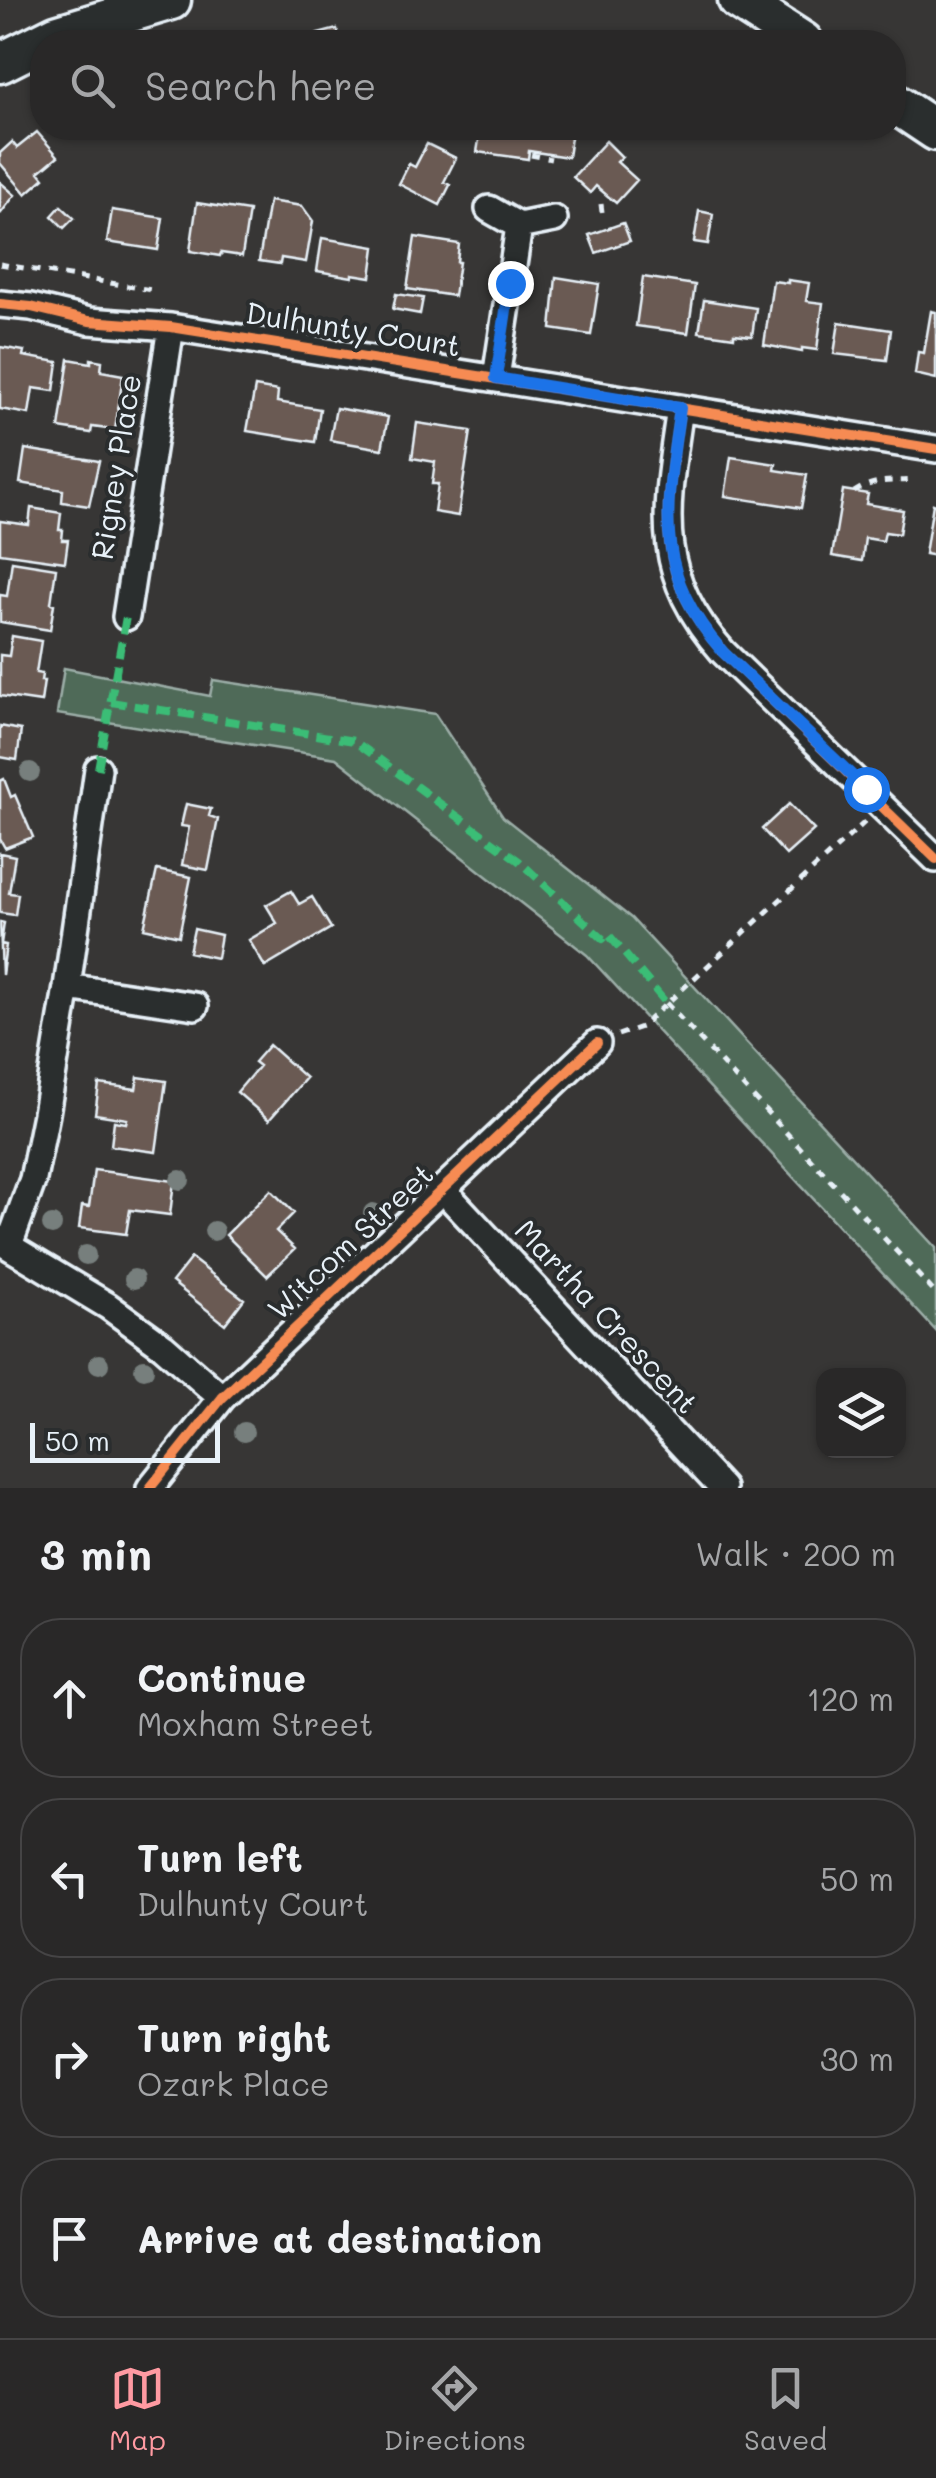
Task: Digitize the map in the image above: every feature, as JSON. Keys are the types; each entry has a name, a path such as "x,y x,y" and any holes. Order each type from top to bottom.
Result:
{"street":[{"path":"75,30 170,0"},
{"path":"738,0 784,30"},
{"path":"0,62 30,46"},
{"path":"906,111 936,132"},
{"path":"489,209 519,226 554,219"},
{"path":"496,378 519,226"},
{"name":"Dulhunty Court","path":"0,304 89,321 172,327 936,449"},
{"name":"Rigney Place","path":"126,617 172,327"},
{"path":"680,408 666,527 675,571 688,605 723,652 936,859"},
{"path":"98,769 67,987 33,1179 5,1243 108,1306 163,1346 222,1398"},
{"path":"67,987 195,1006"},
{"name":"Witcom Street","path":"150,1488 222,1398 597,1043"},
{"name":"Martha Crescent","path":"443,1190 722,1488"}],"path":[{"path":"530,155 551,159"},
{"path":"602,212 605,197"},
{"path":"0,264 158,291"},
{"path":"854,492 880,480 914,480"},
{"path":"597,1043 641,1027 882,805"},
{"path":"666,1003 936,1294"}],"green space":[{"path":"64,668 210,696 213,680 435,714 503,817 631,918 936,1248 936,1331 587,955 336,758 57,714"}],"building":[{"path":"30,138 44,140 58,156 39,172 44,178 26,194 0,163 0,153 12,142 17,148"},
{"path":"479,140 571,140 568,157 529,151 528,159 477,152"},
{"path":"606,141 622,157 617,162 637,180 616,203 596,186 590,193 573,177"},
{"path":"427,144 456,158 444,182 450,185 440,205 399,184 409,164 415,167"},
{"path":"0,182 15,195 1,213 0,212"},
{"path":"269,201 302,206 313,221 306,262 281,258 280,264 259,261"},
{"path":"197,203 249,211 242,256 190,251"},
{"path":"61,206 74,218 64,228 52,216"},
{"path":"112,210 163,218 158,250 107,242"},
{"path":"699,211 713,214 708,244 694,242"},
{"path":"623,223 630,241 596,253 589,235"},
{"path":"415,237 459,244 454,296 407,289"},
{"path":"322,238 375,247 371,277 317,271"},
{"path":"556,277 599,284 591,335 551,329"},
{"path":"643,277 695,285 688,333 636,326"},
{"path":"773,281 809,283 806,301 823,303 817,350 802,348 802,352 764,345"},
{"path":"396,294 423,298 420,314 393,309"},
{"path":"704,300 756,308 752,336 699,332"},
{"path":"931,311 936,312 936,379 915,374 918,352 924,353"},
{"path":"839,322 891,330 887,360 834,354"},
{"path":"0,347 58,362 54,391 33,388 29,414 0,409"},
{"path":"69,359 102,361 101,371 123,375 115,430 92,427 91,433 59,428"},
{"path":"255,387 278,391 277,402 320,409 315,442 247,431"},
{"path":"336,408 388,417 382,449 330,440"},
{"path":"417,423 471,431 458,516 434,512 438,484 432,484 435,462 412,458"},
{"path":"25,449 99,461 89,506 62,502 63,490 20,483"},
{"path":"731,457 776,464 775,470 807,475 801,508 725,496"},
{"path":"843,490 868,494 866,504 903,510 899,534 885,532 883,541 865,538 862,561 832,556"},
{"path":"933,504 936,505 936,556 925,554"},
{"path":"31,508 61,513 59,530 63,530 62,540 68,540 65,562 0,553 0,521 29,525"},
{"path":"12,561 56,568 50,630 0,622 0,595 7,596"},
{"path":"12,636 41,641 36,673 42,674 44,681 41,702 0,696 0,655 9,656"},
{"path":"0,726 21,730 17,760 0,757"},
{"path":"4,779 33,837 5,848 0,839 0,781"},
{"path":"186,804 211,809 209,816 218,819 208,870 182,865 189,827 181,826"},
{"path":"789,804 814,830 786,855 762,829"},
{"path":"0,853 15,856 9,893 18,894 15,915 0,913"},
{"path":"157,870 191,877 179,936 144,928"},
{"path":"291,891 299,904 312,897 331,928 265,967 249,940 277,923 266,905"},
{"path":"0,922 4,923 1,944 6,945 2,975"},
{"path":"194,929 221,935 217,958 189,952"},
{"path":"269,1045 306,1078 269,1120 237,1092 259,1066 254,1062"},
{"path":"138,1077 166,1081 156,1152 111,1146 114,1121 126,1123 127,1119 95,1114 99,1084 136,1089"},
{"path":"94,1170 174,1181 170,1215 130,1210 126,1234 79,1228 82,1206 89,1207"},
{"path":"271,1190 294,1213 276,1231 295,1249 267,1276 226,1235"},
{"path":"191,1258 244,1299 225,1324 172,1282"}],"marked path":[{"path":"98,769 126,617"},
{"path":"111,702 354,741 519,861 603,939 608,934 666,1003"}],"cycle path":[{"path":"0,304 89,321 171,327 936,449"},
{"path":"680,408 668,508 669,537 684,593 700,622 723,652 936,859"},
{"path":"150,1488 222,1398 597,1043"}],"route":[{"path":"510,283 496,378 680,408 666,527 671,557 688,605 723,652 866,789"}]}
